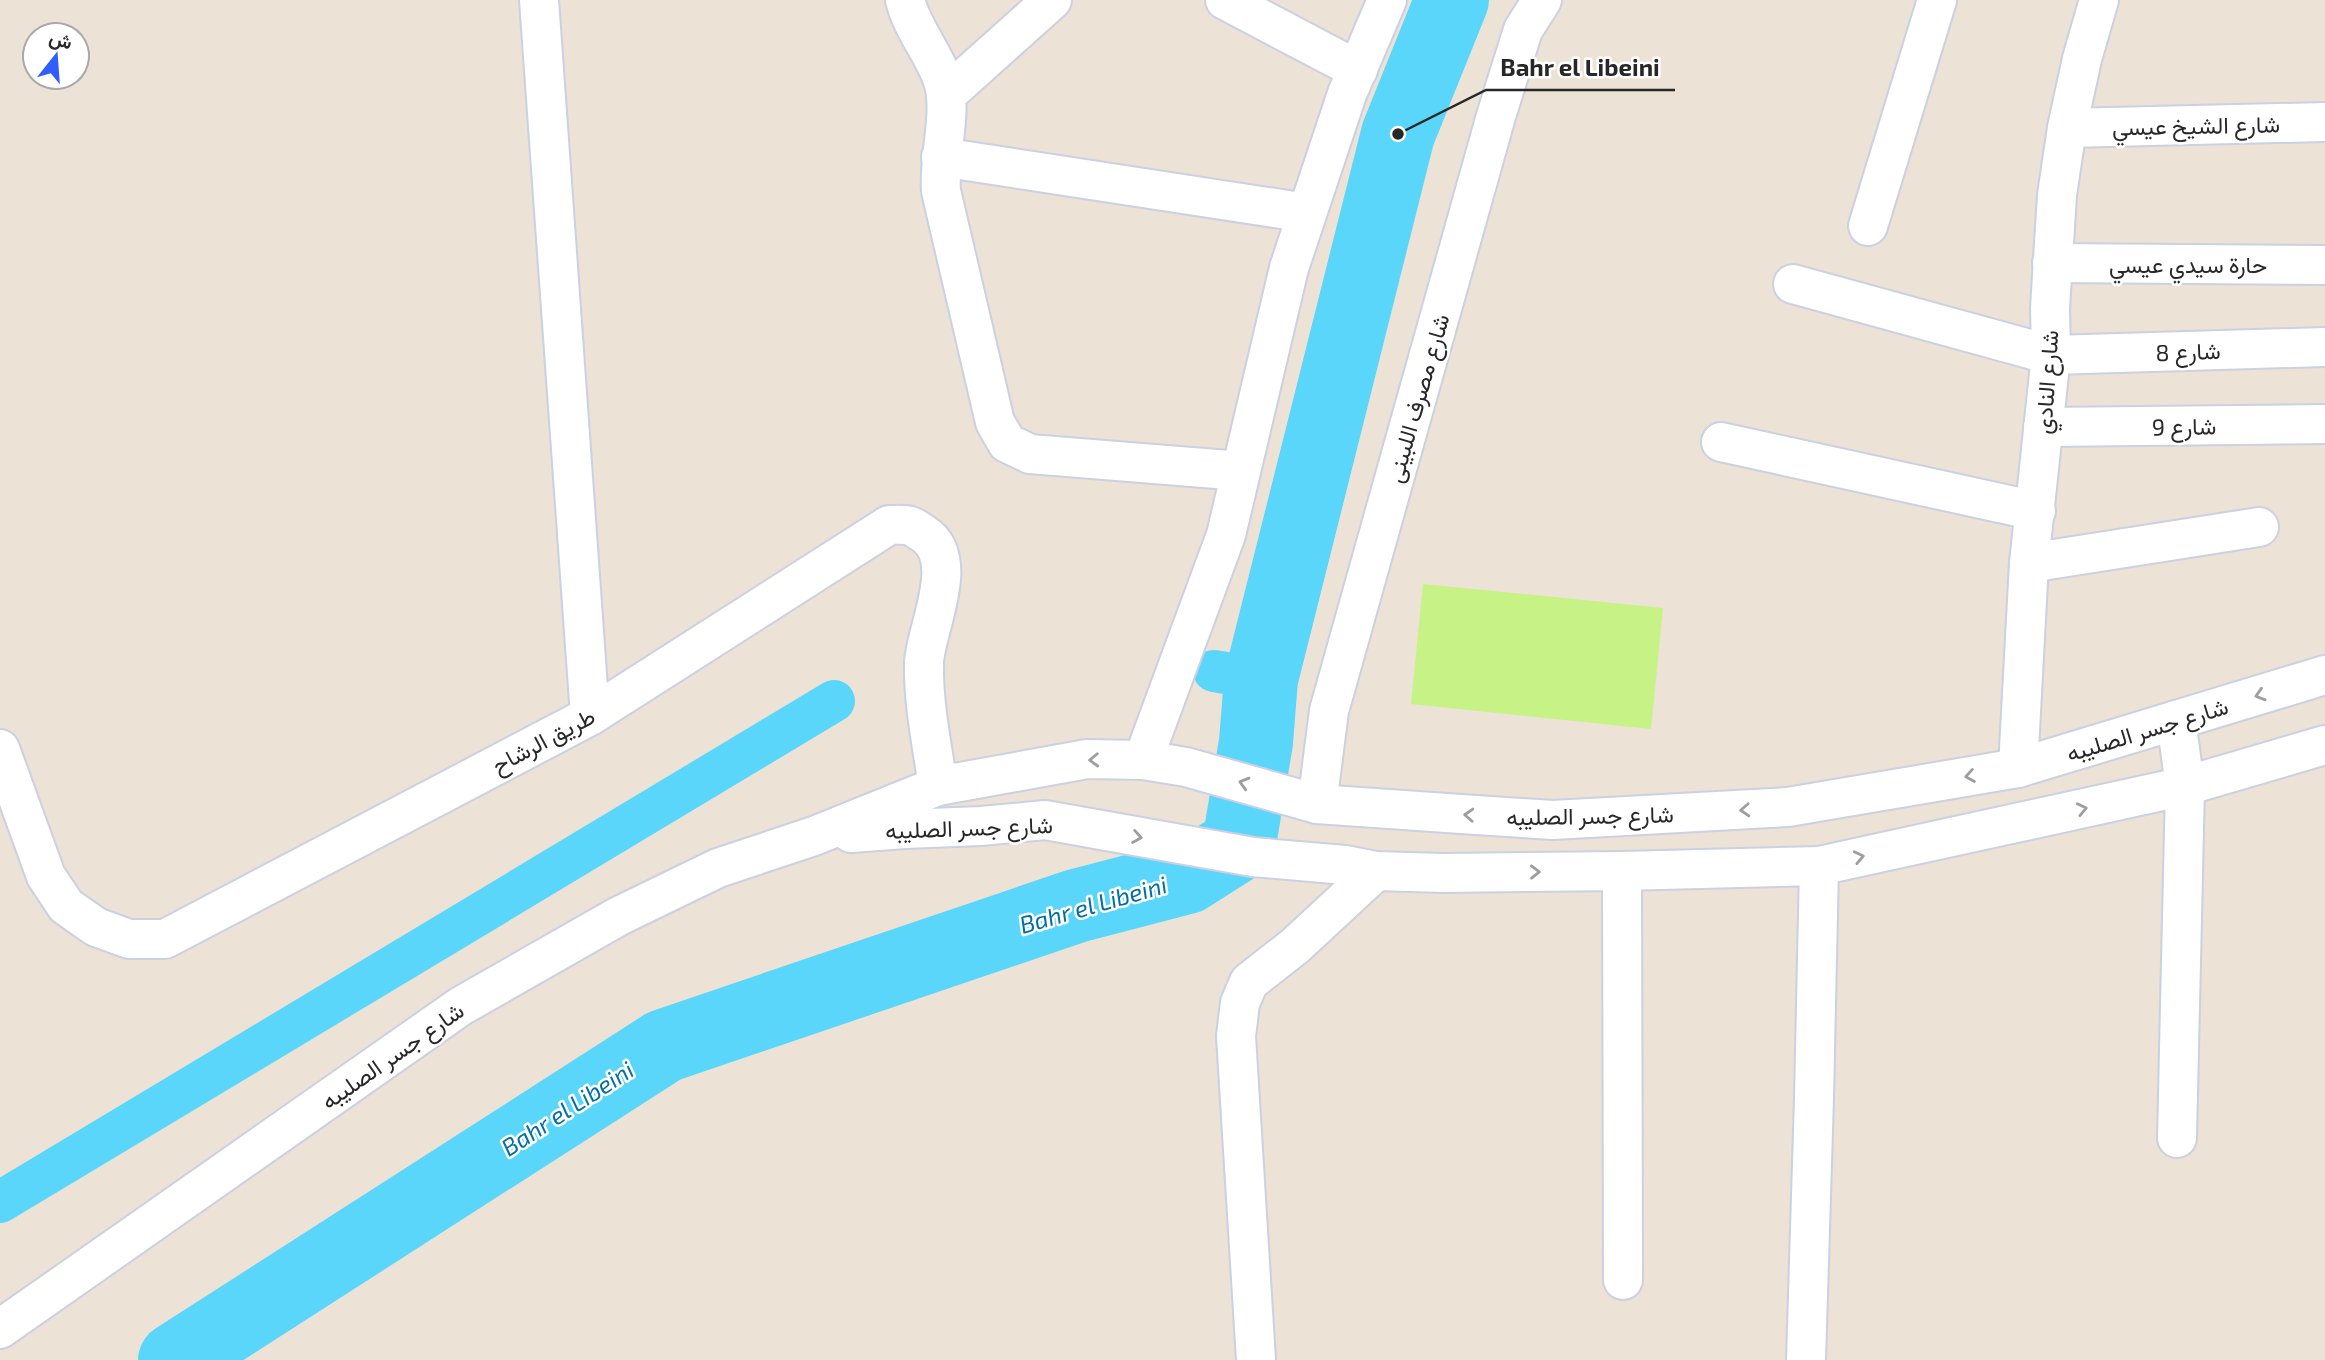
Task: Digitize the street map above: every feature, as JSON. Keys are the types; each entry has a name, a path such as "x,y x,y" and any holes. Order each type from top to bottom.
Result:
{"street":[{"path":"539,0 590,716"},
{"path":"905,0 943,79 947,113 941,157 941,191 995,422 1007,443 1031,454 1241,471"},
{"path":"946,95 1052,0"},
{"path":"1225,0 1357,69"},
{"path":"1143,760 1226,535 1289,268 1347,94 1387,0"},
{"name":"شارع مصرف اللبينى","path":"1310,802 1329,711 1496,116 1524,30 1542,0"},
{"path":"1868,226 1937,0"},
{"name":"شارع النادي","path":"2018,768 2029,563 2051,355 2052,263 2057,195 2067,128 2082,59 2099,0"},
{"name":"شارع الشيخ عيسي","path":"2067,128 2325,122"},
{"path":"941,157 1307,213"},
{"name":"حارة سيدي عيسي","path":"2052,263 2325,265"},
{"name":"شارع 8","path":"1793,284 2051,355 2325,347"},
{"name":"شارع 9","path":"2043,427 2325,424"},
{"path":"1721,442 2036,512"},
{"name":"طريق الرشاح","path":"0,749 46,876 66,905 96,927 129,939 165,939 590,716 889,524 911,526 930,538 940,554 941,582 924,660 927,713 939,786"},
{"path":"2029,563 2259,527"},
{"name":"شارع جسر الصليبه","path":"0,1329 461,1006 619,916 705,874 814,836 939,786 1087,760 1143,760 1186,767 1310,802 1553,820 1788,807 2018,768 2325,675"},
{"path":"2176,720 2185,786 2177,1138"},
{"name":"شارع جسر الصليبه","path":"814,836 1045,820 1253,857 1443,873 1622,872 1819,866 2185,786 2325,745"},
{"path":"1805,1360 1819,866"},
{"path":"1256,1360 1236,1036 1240,1003 1249,982 1295,946 1360,868"},
{"path":"1622,872 1623,1280"}],"green space":[{"path":"1423,584 1663,608 1651,729 1411,704"}],"waterway":[{"name":"Bahr el Libeini","path":"175,1360 664,1046 1076,906 1187,877 1239,844 1256,742 1261,679 1398,134 1452,0"},
{"path":"1214,671 1261,679"},
{"path":"0,1202 834,701"}],"place":[{"name":"Bahr el Libeini","path":"1398,134"}]}
